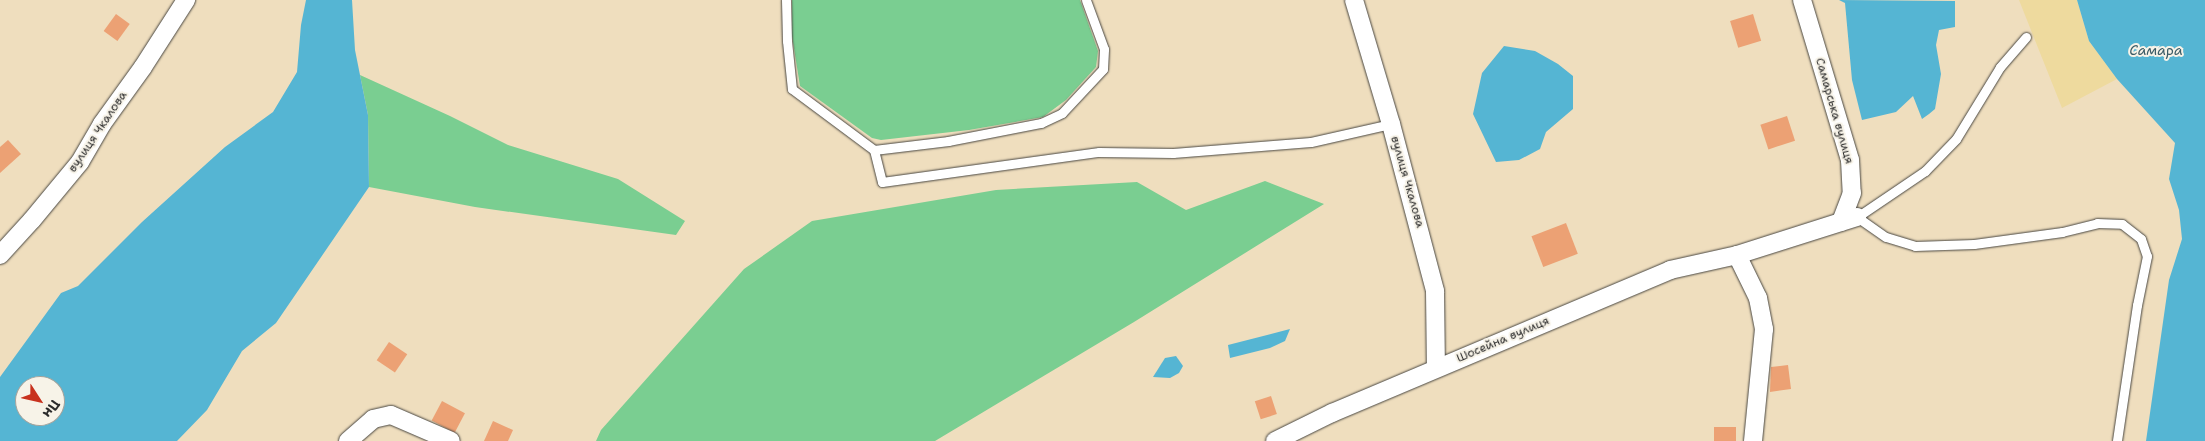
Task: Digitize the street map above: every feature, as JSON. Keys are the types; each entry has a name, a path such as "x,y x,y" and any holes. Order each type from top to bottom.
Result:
{"street":[{"name":"вулиця Чкалова","path":"0,255 80,162 102,124 143,67 186,0"},
{"name":"вулиця Чкалова","path":"1354,0 1391,124 1435,291 1436,368"},
{"name":"Самарська вулиця","path":"1802,0 1850,160 1852,193 1849,219"},
{"name":"Шосейна вулиця","path":"1275,441 1332,413 1670,270 1737,255 1849,219"},
{"path":"1737,255 1758,298 1764,329 1753,441"},
{"path":"348,441 373,419 390,415 451,441"}],"lane":[{"path":"786,0 786,41 792,89 874,150 882,182 1099,152 1173,152 1311,142 1391,124"},
{"path":"874,150 948,141 1041,123 1062,113 1103,69 1104,49 1086,0"},
{"path":"1849,219 1924,171 1956,139 2000,68 2026,37"},
{"path":"1849,219 1886,237 1915,246 1984,242 2062,232 2097,223 2122,224 2141,239 2147,256 2136,305 2117,441"}],"green space":[{"path":"792,0 1080,0 1098,51 1096,67 1066,100 1043,117 969,130 881,140 872,138 800,86 792,36"},
{"path":"360,75 508,145 618,179 685,221 676,235 475,207 369,187 368,115"},
{"path":"1265,181 1324,204 1134,322 935,441 596,441 601,430 744,269 812,221 996,190 1137,182 1186,210"}],"sand":[{"path":"2019,0 2077,0 2089,41 2117,79 2062,108"}],"water":[{"path":"306,0 352,0 355,50 368,115 369,187 276,323 242,351 207,410 177,441 0,441 0,377 61,293 78,286 142,222 225,147 273,112 297,72 301,25"},
{"path":"1839,0 1955,1 1955,27 1939,30 1936,45 1941,74 1935,109 1922,119 1913,96 1896,112 1862,120 1852,80 1845,3"},
{"name":"Самара","path":"2077,0 2205,0 2205,441 2146,441 2169,280 2182,239 2179,210 2169,179 2175,143 2117,79 2089,41"},
{"path":"1504,46 1535,51 1558,64 1573,76 1573,109 1546,132 1540,149 1519,160 1496,162 1473,114 1482,73"},
{"path":"1290,329 1285,341 1270,348 1230,358 1228,345"},
{"path":"1176,356 1183,366 1179,373 1170,378 1153,377 1165,358"}],"building":[{"path":"116,14 130,24 117,41 104,31"},
{"path":"1753,14 1761,41 1738,48 1730,21"},
{"path":"1787,116 1795,141 1768,149 1760,125"},
{"path":"8,140 21,154 0,173 0,147"},
{"path":"1566,223 1578,254 1543,267 1531,236"},
{"path":"389,342 407,354 395,373 377,360"},
{"path":"1788,365 1791,389 1770,392 1771,367"},
{"path":"1271,396 1277,414 1261,419 1255,401"},
{"path":"442,401 465,413 455,433 432,420"},
{"path":"493,421 513,430 508,441 484,441"},
{"path":"1714,427 1736,427 1736,441 1714,441"}]}
